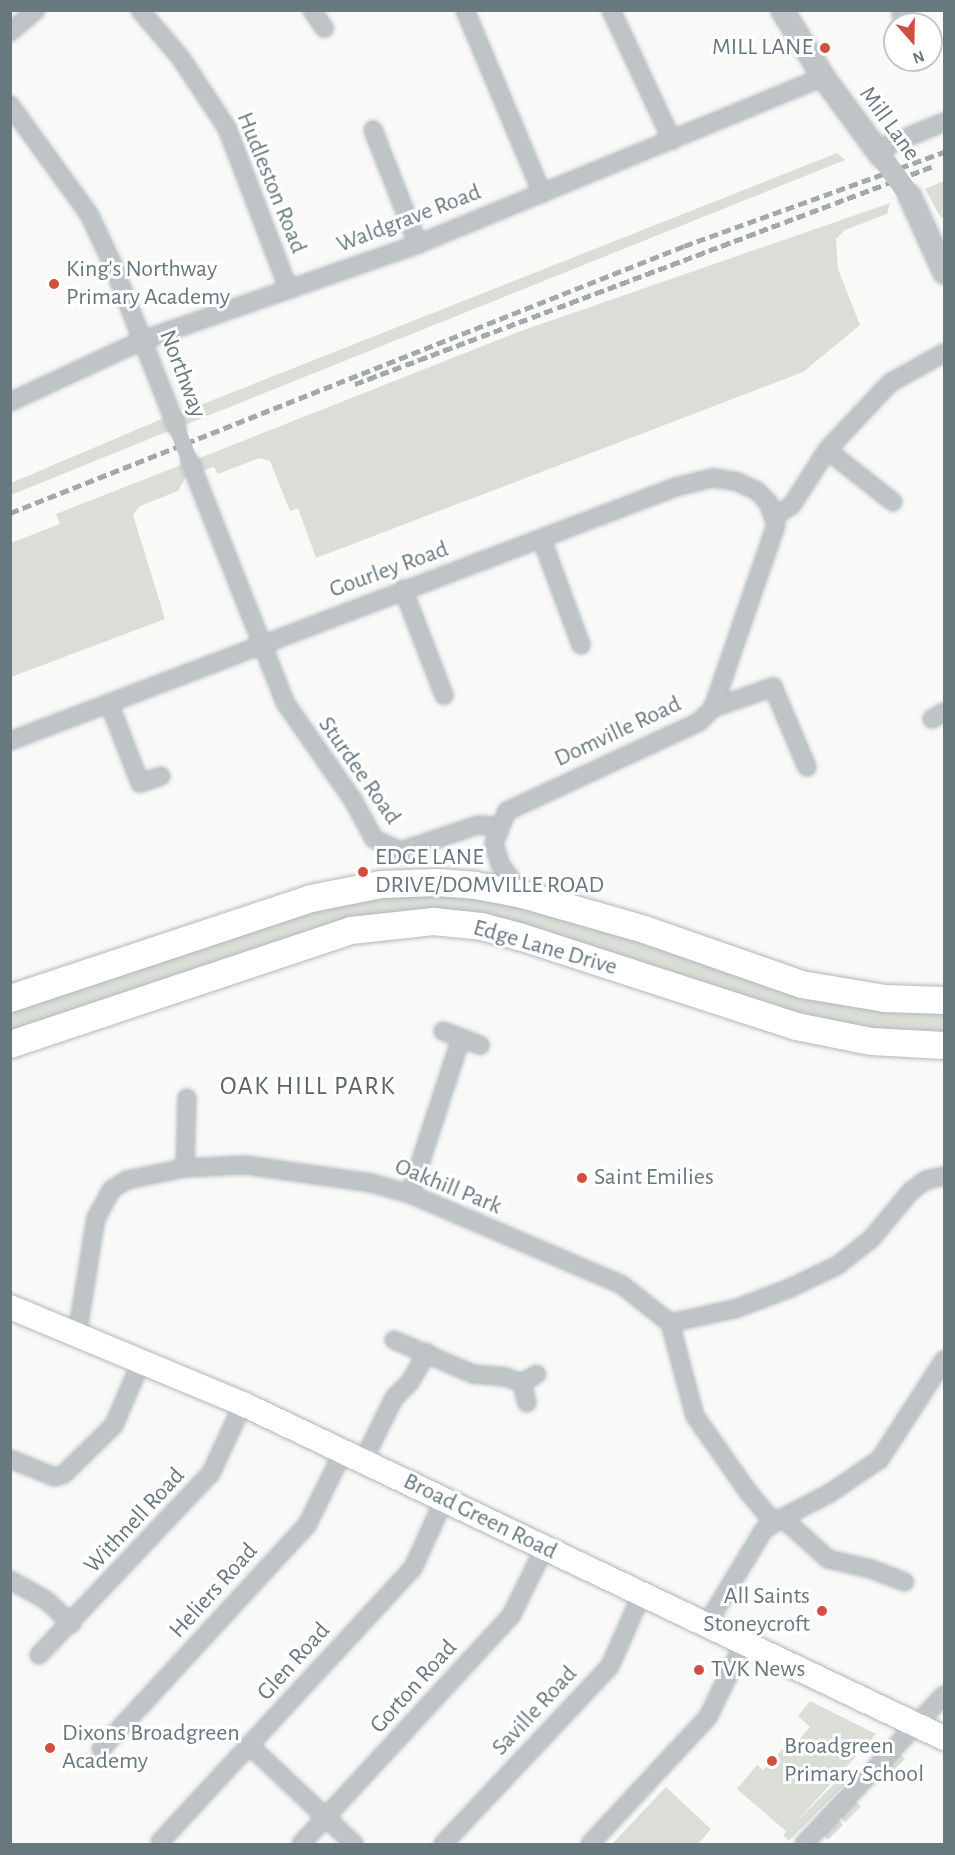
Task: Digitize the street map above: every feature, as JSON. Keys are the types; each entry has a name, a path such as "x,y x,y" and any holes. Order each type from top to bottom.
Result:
{"highway":[{"name":"Edge Lane Drive","path":"10,998 266,911 346,890 436,882 485,886 522,894 644,929 801,984 885,998 945,1000"},
{"name":"Edge Lane Drive","path":"10,1044 351,930 433,921 481,926 519,936 796,1026 871,1041 945,1045"}],"main road":[{"name":"Broad Green Road","path":"10,1307 243,1404 641,1596 707,1624 914,1726 945,1738"}],"street":[{"path":"10,32 36,10"},
{"name":"Hudleston Road","path":"140,10 180,57 227,128 288,290"},
{"path":"312,10 324,28"},
{"path":"465,10 542,193"},
{"path":"611,10 672,140"},
{"name":"Mill Lane","path":"782,10 823,76 909,195 945,272"},
{"name":"Waldgrave Road","path":"10,402 143,340 418,244 823,76"},
{"name":"Northway","path":"10,105 52,158 88,214 143,340 262,645"},
{"path":"879,153 945,122"},
{"path":"373,130 418,244"},
{"path":"775,516 792,505 827,450 890,383 945,353"},
{"path":"827,450 893,502"},
{"name":"Gourley Road","path":"10,741 403,589 542,540 676,487 713,478 735,481 757,491 775,516"},
{"name":"Domville Road","path":"498,826 514,806 699,722 713,708 776,525 775,516"},
{"path":"542,540 581,645"},
{"path":"403,589 444,695"},
{"name":"Sturdee Road","path":"262,645 295,721 381,845 401,851 414,850 478,825 498,826"},
{"path":"713,708 773,687 807,767"},
{"path":"109,703 140,783 161,776"},
{"path":"498,826 496,853 522,894"},
{"path":"443,1031 480,1045"},
{"path":"410,1194 461,1038"},
{"path":"184,1168 187,1098"},
{"name":"Oakhill Park","path":"77,1335 102,1202 127,1180 184,1168 245,1165 371,1183 410,1194 622,1285 670,1323"},
{"path":"905,1582 883,1581 828,1559 788,1522 768,1516 695,1416 670,1323 735,1308 838,1265 871,1239 911,1191 926,1180 945,1176"},
{"path":"394,1340 473,1374 505,1377 522,1383"},
{"name":"Heliers Road","path":"101,1749 307,1525 394,1398 410,1382 427,1353"},
{"path":"707,1624 764,1531 778,1520 830,1493 880,1459 945,1360"},
{"path":"10,1459 55,1477 64,1474 114,1425 141,1362"},
{"path":"522,1383 537,1374"},
{"path":"522,1383 527,1403"},
{"name":"Withnell Road","path":"39,1655 72,1624 211,1473 243,1404"},
{"name":"Glen Road","path":"160,1842 413,1568 444,1500"},
{"name":"Gorton Road","path":"301,1845 512,1616 544,1549"},
{"path":"10,1580 46,1600 72,1624"},
{"name":"Saville Road","path":"443,1845 610,1665 641,1596"},
{"path":"590,1845 708,1717 744,1643"},
{"path":"804,1845 945,1695"},
{"path":"250,1746 354,1845"}],"shaded area":[{"path":"837,153 845,160 185,425 180,413"},
{"path":"944,181 944,216 941,218 925,189"},
{"path":"890,203 887,214 845,230 836,239 838,269 860,325 803,372 316,558 298,508 290,511 270,461 259,458 218,474 214,467 202,471 197,459 518,332"},
{"path":"164,418 169,431 11,495 11,483"},
{"path":"181,465 186,477 178,491 140,506 133,515 165,619 11,677 11,543 60,524 56,514"},
{"path":"455,893 559,916 808,996 864,1009 944,1013 944,1038 829,1029 452,913 11,1036 10,1009 221,937 355,898"},
{"path":"810,1701 876,1734 787,1832 737,1789 757,1765 763,1770 792,1739 796,1743 810,1727 798,1716"},
{"path":"900,1754 905,1759 887,1777 882,1772"},
{"path":"841,1777 847,1783 789,1841 783,1835"},
{"path":"666,1787 711,1829 698,1844 612,1844"},
{"path":"855,1801 861,1807 845,1822 839,1817"},
{"path":"838,1820 843,1825 828,1840 823,1835"}],"railway":[{"path":"10,513 684,246 944,152"},
{"path":"355,384 936,165"}],"place":[{"name":"MILL LANE","path":"825,48"},
{"name":"King's Northway Primary Academy","path":"54,284"},
{"name":"EDGE LANE DRIVE/DOMVILLE ROAD","path":"363,872"},
{"name":"Saint Emilies","path":"582,1178"},
{"name":"All Saints Stoneycroft","path":"822,1611"},
{"name":"TVK News","path":"699,1670"},
{"name":"Dixons Broadgreen Academy","path":"50,1748"},
{"name":"Broadgreen Primary School","path":"772,1761"}],"district":[{"name":"OAK HILL PARK","path":"308,1087"}]}
